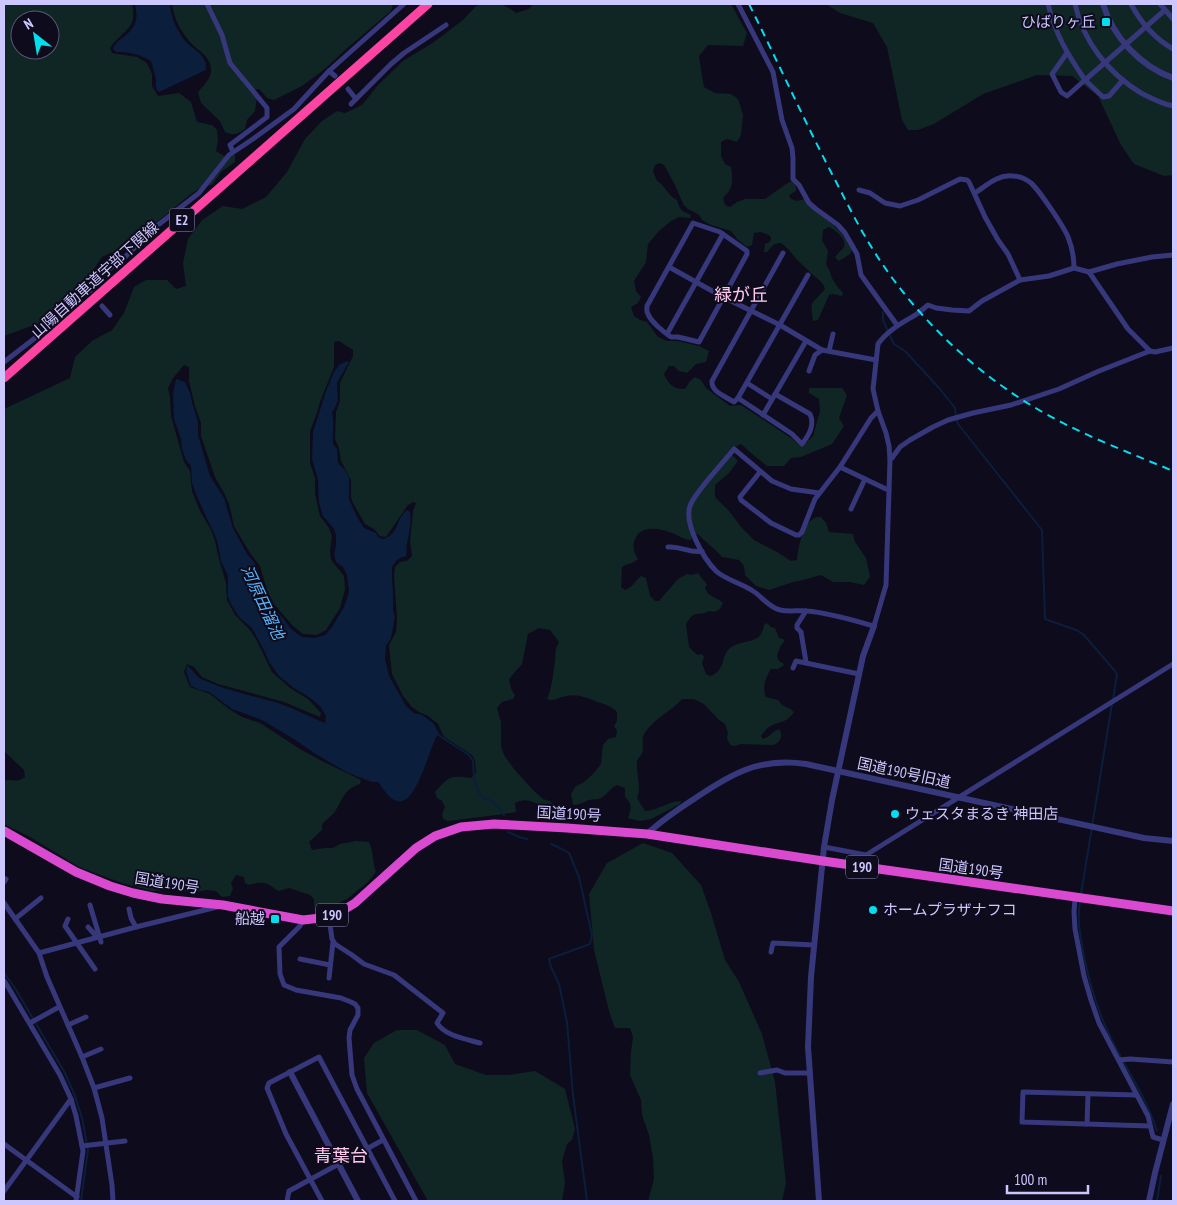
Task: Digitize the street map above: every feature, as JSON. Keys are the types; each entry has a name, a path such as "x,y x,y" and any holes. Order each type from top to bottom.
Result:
{"highway":[{"name":"山陽自動車道宇部下関線","path":"4,378 428,4"},
{"name":"山陽自動車道宇部下関線","path":"361,63 432,4"},
{"name":"国道190号","path":"4,831 76,872 133,893 162,899 223,905 303,920 329,917 355,903 416,848 435,836 453,829 494,824 647,834 1173,912"}],"street":[{"path":"206,4 222,35 230,63 267,108 267,117 230,145 233,152"},
{"path":"4,362 48,328 88,290 88,284 125,258 158,225 199,193 229,155 294,109 329,71 404,4"},
{"path":"738,4 773,72 782,120 792,148 793,179 810,203 838,225 844,233 857,254 862,275 897,325"},
{"path":"1048,4 1067,53 1085,80 1104,97 1108,96 1123,80"},
{"path":"1075,4 1085,33 1105,63 1123,80 1151,98 1173,106"},
{"path":"1103,4 1113,29 1134,54 1151,67 1173,78"},
{"path":"1131,4 1146,27 1173,49"},
{"path":"1160,4 1173,19"},
{"path":"1067,53 1052,74 1061,92 1067,96 1165,10"},
{"path":"351,104 404,53 446,24"},
{"path":"329,71 335,76"},
{"path":"348,89 356,99"},
{"path":"975,193 1003,176 1022,178 1031,183 1067,235 1072,250 1074,268"},
{"path":"858,190 870,193 885,203 900,206 918,200 960,179 967,180 975,193 985,217 1008,254 1020,280"},
{"path":"693,223 723,234 747,251 699,342 678,336 671,338 648,316 647,306 669,267 693,223"},
{"path":"667,334 723,234"},
{"path":"783,253 712,381 714,390 734,402 738,398 808,275"},
{"path":"819,1201 808,1047 814,944 824,847 859,674 886,585 890,459 888,439 878,411 874,388 878,344 897,325 928,305 936,308 969,311 982,301 1020,280 1049,276 1074,268 1089,272 1117,264 1173,255"},
{"path":"669,267 723,297 780,325 822,350 876,360"},
{"path":"1089,272 1134,337 1150,351"},
{"path":"102,306 110,316"},
{"path":"829,351 833,334"},
{"path":"763,415 806,341"},
{"path":"890,459 900,447 910,440 948,420 1011,405 1060,389 1150,351 1155,352 1173,348"},
{"path":"810,371 815,355 822,350"},
{"path":"738,398 792,434 802,444 807,437 812,426 810,414 747,384"},
{"path":"760,472 740,498 741,500 771,522 799,535 802,532 815,499 840,467 871,418 878,411"},
{"path":"819,493 791,489 772,481 734,449 696,494 690,505 688,515 690,526 702,551 716,571 746,586 778,610 830,614 874,626"},
{"path":"840,467 889,490"},
{"path":"851,509 864,479"},
{"path":"668,547 678,547 695,552 702,551"},
{"path":"806,611 797,625 801,632 806,662"},
{"path":"793,668 796,661 859,674"},
{"path":"824,847 866,855 1173,664"},
{"name":"国道190号旧道","path":"647,834 664,819 720,781 753,767 770,763 789,762 806,764 1144,838 1173,841"},
{"path":"15,919 41,898"},
{"path":"1079,898 1074,912 1075,929 1084,976 1091,1000 1099,1022 1148,1116 1153,1137 1163,1140"},
{"path":"4,903 39,954 59,1008 94,1088 102,1118 114,1200"},
{"path":"90,904 99,939"},
{"path":"39,954 223,905"},
{"path":"129,909 136,927"},
{"path":"329,917 333,942 329,978"},
{"path":"68,919 65,926 95,969"},
{"path":"303,920 300,926 279,948 280,974 284,985 296,990 341,998 355,1004 358,1008 358,1015 348,1038 352,1075 357,1089 416,1201"},
{"path":"88,927 99,939"},
{"path":"333,942 364,964 394,975 425,998 443,1013 437,1023 445,1031 480,1043"},
{"path":"771,952 773,943 814,944"},
{"path":"300,959 330,964"},
{"path":"4,982 60,1075 71,1099 83,1151 77,1199"},
{"path":"30,1023 59,1008"},
{"path":"68,1025 86,1017"},
{"path":"82,1057 100,1050"},
{"path":"322,1201 286,1134 267,1088 270,1083 319,1057 395,1201"},
{"path":"1119,1060 1173,1062"},
{"path":"760,1073 777,1070 785,1073 810,1073"},
{"path":"290,1072 358,1201"},
{"path":"94,1088 130,1078"},
{"path":"1136,1095 1023,1092 1022,1122 1150,1126"},
{"path":"1087,1124 1088,1094"},
{"path":"4,1190 71,1099"},
{"path":"1149,1201 1173,1104"},
{"path":"287,1201 288,1190 384,1140"},
{"path":"82,1146 125,1141"},
{"path":"4,1144 77,1199"}],"green space":[{"path":"4,4 132,4 133,19 131,24 110,48 112,53 137,57 147,63 152,74 152,86 158,96 179,93 191,102 197,122 212,125 217,130 216,151 224,156 235,155 235,162 221,172 212,185 203,186 191,194 127,249 102,257 85,282 65,297 54,316 44,324 34,325 4,336"},
{"path":"172,4 393,4 391,11 326,68 302,86 274,100 267,98 259,89 253,90 257,97 255,111 247,120 245,129 233,134 225,132 220,121 201,103 198,92 209,78 211,72 210,64 206,57 183,33 176,19"},
{"path":"484,4 501,5 508,7 516,13 529,9 533,4 731,4 747,33 743,46 708,45 699,56 704,87 715,93 731,94 738,99 743,115 741,135 737,142 727,139 721,142 721,156 725,164 731,167 732,177 731,187 723,198 725,205 730,207 745,199 765,199 792,181 796,186 796,191 789,195 791,199 797,201 804,199 842,234 852,250 850,254 839,261 835,257 844,247 844,240 829,227 823,230 822,240 828,251 826,265 833,281 843,293 842,296 829,295 818,320 813,321 811,309 813,302 825,289 821,282 782,244 776,244 767,252 764,252 765,244 770,242 771,238 769,235 761,232 754,233 752,245 747,247 731,231 702,220 700,216 683,204 664,165 660,163 655,165 653,171 657,181 677,200 681,210 691,215 690,218 679,217 671,221 648,244 646,262 634,281 636,291 641,297 638,303 631,307 634,316 647,322 658,337 667,341 678,341 699,346 709,351 706,362 696,364 687,373 679,371 674,366 669,366 664,374 672,386 685,389 695,377 701,380 706,388 730,406 741,405 802,447 813,436 820,411 819,399 809,393 809,388 842,388 847,395 839,418 844,426 832,444 801,457 791,458 784,466 767,466 741,444 730,449 738,461 729,473 715,485 715,497 754,540 791,561 797,560 806,526 814,518 821,517 826,523 829,532 853,534 855,542 866,558 870,577 864,585 850,582 833,582 821,575 769,590 756,586 745,575 744,566 739,560 722,557 698,534 692,536 691,540 660,530 642,531 636,537 634,543 634,551 638,559 622,567 621,587 625,590 628,589 641,576 646,578 650,596 655,601 659,601 678,579 687,574 698,573 707,585 705,587 708,593 723,603 716,611 695,614 686,624 689,647 697,655 702,654 704,657 702,663 706,674 710,676 716,673 720,669 727,650 735,645 756,639 767,623 775,628 779,638 785,640 777,656 779,661 784,664 778,669 771,669 766,679 764,690 766,697 778,700 782,705 794,712 785,721 769,727 761,736 763,739 779,729 781,737 779,741 773,745 730,745 725,724 704,704 694,699 682,699 646,731 643,737 643,751 637,763 639,789 637,798 645,811 676,801 681,801 680,804 651,819 640,821 628,818 631,807 625,797 625,788 617,785 601,798 573,805 571,794 575,787 594,773 601,764 603,745 608,739 616,737 617,731 614,726 617,721 617,712 609,706 581,696 571,695 554,700 547,699 559,642 550,630 539,628 528,634 522,664 509,679 511,689 515,695 513,699 502,702 497,708 501,722 501,746 504,755 532,789 543,799 550,801 557,809 547,808 527,800 515,803 516,812 448,821 443,819 442,814 445,807 442,801 437,798 435,792 450,778 471,778 476,773 475,761 472,755 443,735 438,724 412,707 403,696 392,674 389,645 396,632 397,619 395,567 412,556 410,542 413,511 416,503 413,502 408,505 386,537 380,536 374,529 365,524 353,503 351,480 341,461 335,439 336,412 340,401 340,383 353,356 353,350 339,341 334,342 334,367 310,431 310,463 315,478 315,494 320,516 329,528 332,536 331,560 344,576 345,589 340,608 326,630 317,635 303,634 292,625 274,604 267,590 260,566 234,526 229,504 215,477 201,436 201,423 189,381 189,367 184,365 173,378 168,388 171,416 184,462 190,471 192,491 215,541 226,583 227,600 235,615 256,639 272,672 290,688 308,699 321,713 320,717 284,702 218,684 202,677 194,667 187,664 184,672 190,687 210,694 242,717 260,723 300,749 361,780 360,784 347,792 334,813 322,824 322,830 309,842 312,850 333,848 340,844 356,841 369,842 376,872 368,882 347,899 321,911 314,906 314,899 310,895 289,888 278,891 264,883 249,885 245,883 244,877 236,875 231,883 233,888 230,896 222,897 216,891 206,890 192,893 178,889 152,891 122,883 79,867 30,837 4,824 4,781 16,781 25,777 24,770 4,751 4,409 70,378 75,357 92,341 112,330 124,313 134,287 146,280 167,280 176,289 186,286 183,263 188,239 202,220 223,206 242,209 266,197 287,172 305,139 322,121 337,111 345,113 362,105 378,85 403,61 434,42 463,20 476,6"},
{"path":"826,4 1173,4 1173,175 1164,176 1134,164 1121,145 1098,96 1072,76 1037,75 983,94 934,124 918,130 908,130 902,120 887,47 873,23 840,13"},
{"path":"643,843 672,853 701,885 725,960 739,982 762,1034 775,1082 786,1183 782,1201 648,1201 654,1179 653,1158 649,1135 642,1115 641,1100 630,1075 633,1037 630,1028 615,1028 609,1011 594,950 589,894 607,863"},
{"path":"397,1030 417,1030 445,1045 455,1064 486,1075 508,1075 535,1071 565,1089 575,1129 572,1140 567,1144 562,1161 565,1183 562,1201 428,1201 367,1093 364,1058 374,1043"}],"water":[{"path":"135,4 170,4 177,28 185,41 202,56 206,63 206,70 159,92 156,89 156,79 151,61 134,54 116,52 113,49 130,32 135,24"},
{"name":"河原田溜池","path":"347,361 349,362 337,383 338,401 332,413 333,444 337,449 338,463 349,477 349,499 364,528 376,533 378,537 383,539 392,534 407,510 410,512 406,556 396,561 392,567 393,610 395,617 391,638 386,646 385,659 389,676 406,706 414,713 422,715 433,723 439,733 416,787 402,801 394,800 378,782 372,782 348,773 262,720 232,709 209,692 191,686 186,671 187,665 199,678 209,683 278,703 325,723 326,716 320,706 279,676 269,662 252,628 240,618 232,606 228,597 228,576 221,561 217,540 197,497 192,483 191,466 186,460 182,449 181,439 174,419 173,394 176,379 185,382 198,422 198,435 210,476 224,498 233,528 258,570 259,582 268,602 291,629 302,637 315,638 325,635 332,627 344,607 349,592 347,575 343,567 336,562 334,554 336,536 334,529 323,516 319,503 318,480 312,459 313,432 326,391 334,372 339,365"}],"waterway":[{"path":"883,312 883,320 894,344 905,351 940,389 955,408 958,424 1042,530 1045,619 1083,634 1115,671 1117,674 1113,700"},
{"path":"1081,894 1112,704"},
{"path":"437,734 469,755 473,761 474,779 478,791 483,798 495,804 504,815"},
{"path":"508,832 527,839"},
{"path":"551,844 569,853 579,877 592,935 590,944 549,959 559,984 567,1022 573,1095 587,1201"},
{"path":"1080,902 1081,939 1087,971 1096,1002 1108,1032 1147,1105 1157,1131"},
{"path":"4,973 15,988 65,1073 75,1096 82,1118 88,1150 81,1201"},
{"path":"1157,1201 1161,1176"}],"railway":[{"path":"749,4 821,153 861,230 888,272 925,318 967,359 1014,395 1055,419 1088,435 1173,471"}],"place":[{"name":"ひばりヶ丘","path":"1106,22"},
{"name":"ウェスタまるき 神田店","path":"895,814"},
{"name":"ホームプラザナフコ","path":"873,910"},
{"name":"船越","path":"275,919"}],"district":[{"name":"緑が丘","path":"741,295"},
{"name":"青葉台","path":"341,1156"}]}
